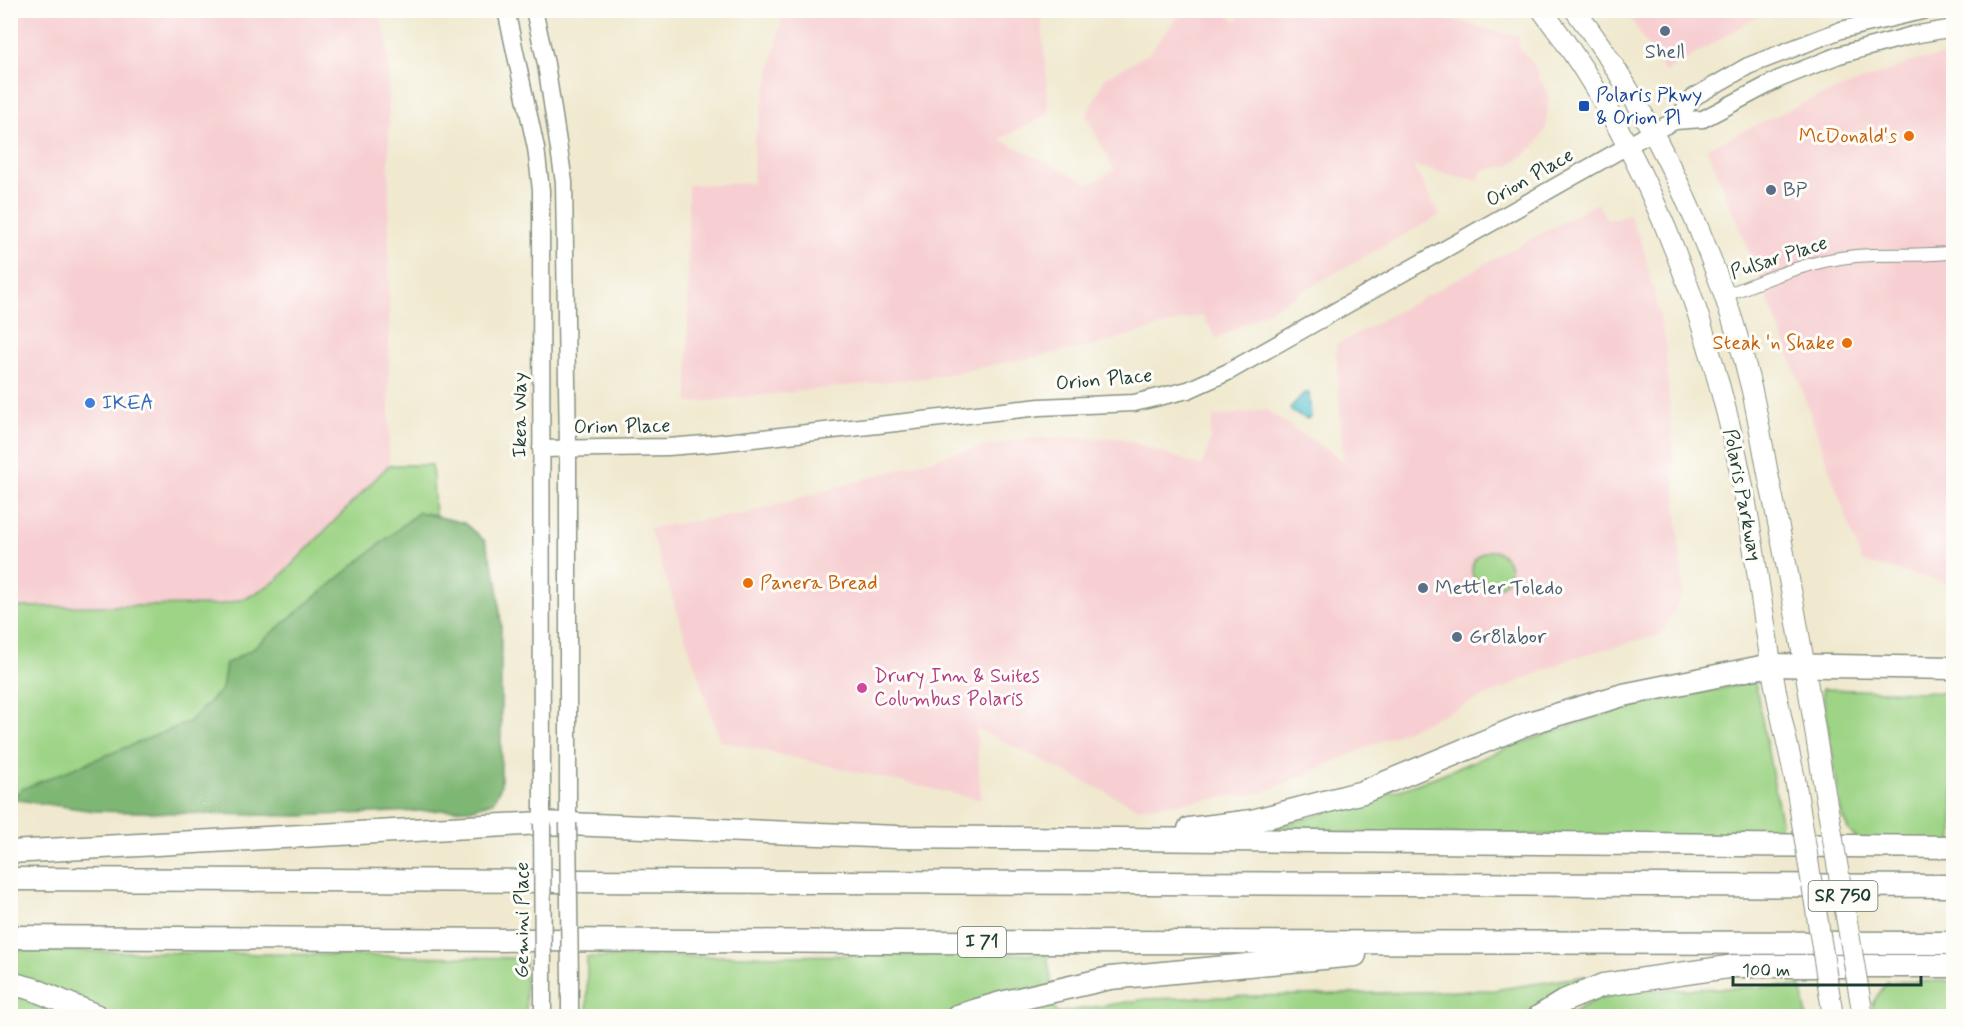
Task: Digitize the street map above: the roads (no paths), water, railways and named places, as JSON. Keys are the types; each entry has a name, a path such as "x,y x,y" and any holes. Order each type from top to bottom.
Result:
{"highway":[{"path":"1095,840 1263,819 1363,792 1529,723 1592,702 1771,665 1953,668"},
{"path":"10,852 542,823 897,837 1953,848"},
{"path":"10,879 1953,886"},
{"name":"I 71","path":"10,936 1953,943"},
{"path":"957,1017 1001,1003 1110,978 1475,943"},
{"path":"1540,1017 1566,1000 1603,985 1735,966 1953,966"},
{"path":"10,983 33,989 96,1017"}],"main road":[{"name":"Ikea Way","path":"506,10 536,148 541,190 542,823"},
{"path":"534,10 546,64 564,182 568,449 570,1017"},
{"name":"Polaris Parkway","path":"1542,10 1575,54 1628,145 1688,281 1710,347 1750,523 1771,665 1794,779 1833,1017"},
{"name":"Polaris Parkway","path":"1575,10 1619,74 1652,132 1691,213 1724,296 1752,391 1806,666 1863,1017"},
{"name":"Orion Place","path":"1675,121 1694,97 1748,66 1841,30 1926,10"},
{"name":"Orion Place","path":"541,449 717,443 1040,407 1134,403 1188,390 1228,372 1628,145 1675,121 1703,119 1779,79 1839,55 1912,35 1953,28"},
{"name":"Gemini Place","path":"542,823 543,1017"}],"street":[{"name":"Pulsar Place","path":"1724,296 1764,279 1827,260 1881,254 1919,255 1953,252"}],"water":[{"path":"1304,393 1309,393 1311,417 1307,419 1292,412 1290,408"}],"place":[{"name":"Shell","path":"1665,31"},
{"name":"Polaris Pkwy & Orion Pl","path":"1584,106"},
{"name":"McDonald's","path":"1909,136"},
{"name":"BP","path":"1771,190"},
{"name":"Steak 'n Shake","path":"1847,343"},
{"name":"IKEA","path":"90,403"},
{"name":"Panera Bread","path":"748,583"},
{"name":"Mettler Toledo","path":"1423,588"},
{"name":"Gr8labor","path":"1457,637"},
{"name":"Drury Inn & Suites Columbus Polaris","path":"862,688"}]}
